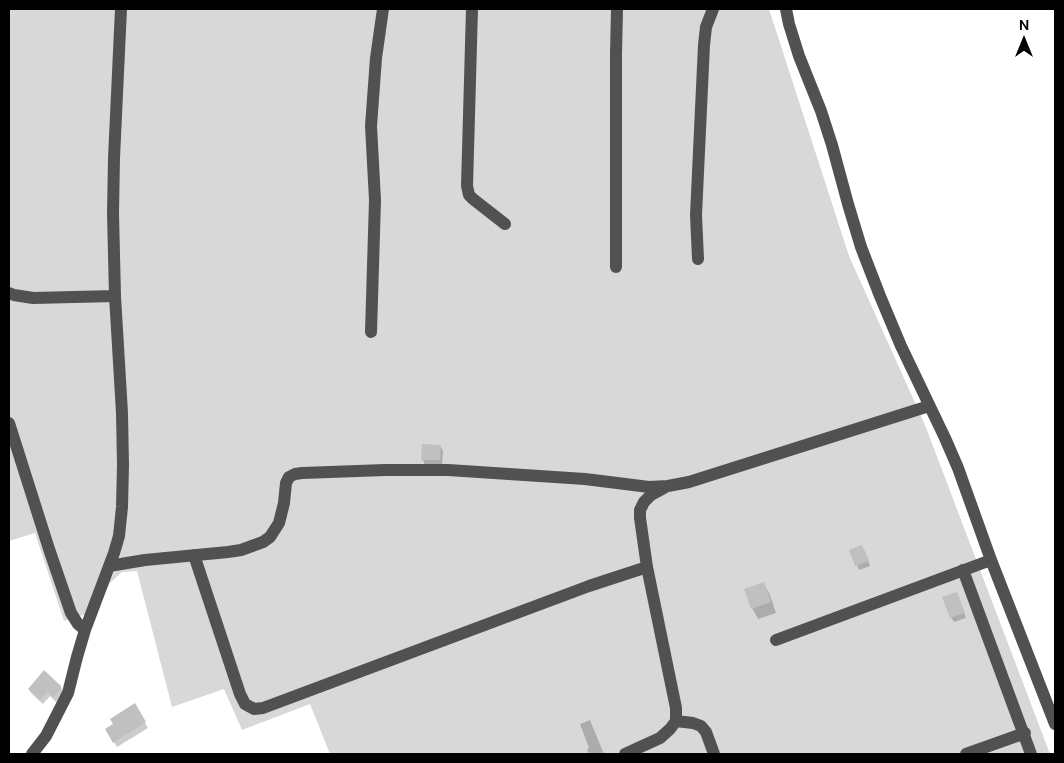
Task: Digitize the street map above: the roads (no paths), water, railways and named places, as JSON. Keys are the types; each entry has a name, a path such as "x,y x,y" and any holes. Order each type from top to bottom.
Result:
{"street":[{"path":"32,754 46,736 68,693 85,630 119,536 122,507 122,412 115,296 113,213 121,9"},
{"path":"372,332 375,200 370,126 376,58 383,9"},
{"path":"472,9 467,186 469,195 505,224"},
{"path":"616,267 617,9"},
{"path":"698,260 696,215 704,45 706,27 713,9"},
{"path":"786,9 799,56 830,136 861,247 901,346 958,468 991,560 1055,724"},
{"path":"9,292 14,295 33,298 115,296"},
{"path":"109,566 145,560 241,550 263,542 270,537 280,523 286,482 289,477 295,474 385,470 448,470 585,479 649,487 668,486 689,482 929,406"},
{"path":"9,423 71,613 78,624 85,630"},
{"path":"625,754 660,738 670,730 676,721 674,692 647,567 640,518 640,510 650,495 668,486"},
{"path":"194,555 240,694 245,704 254,709 264,708 588,586 647,567"},
{"path":"776,640 991,560"},
{"path":"963,570 1031,754"},
{"path":"676,721 701,726 706,732 714,754"},
{"path":"966,754 1024,733"}]}
